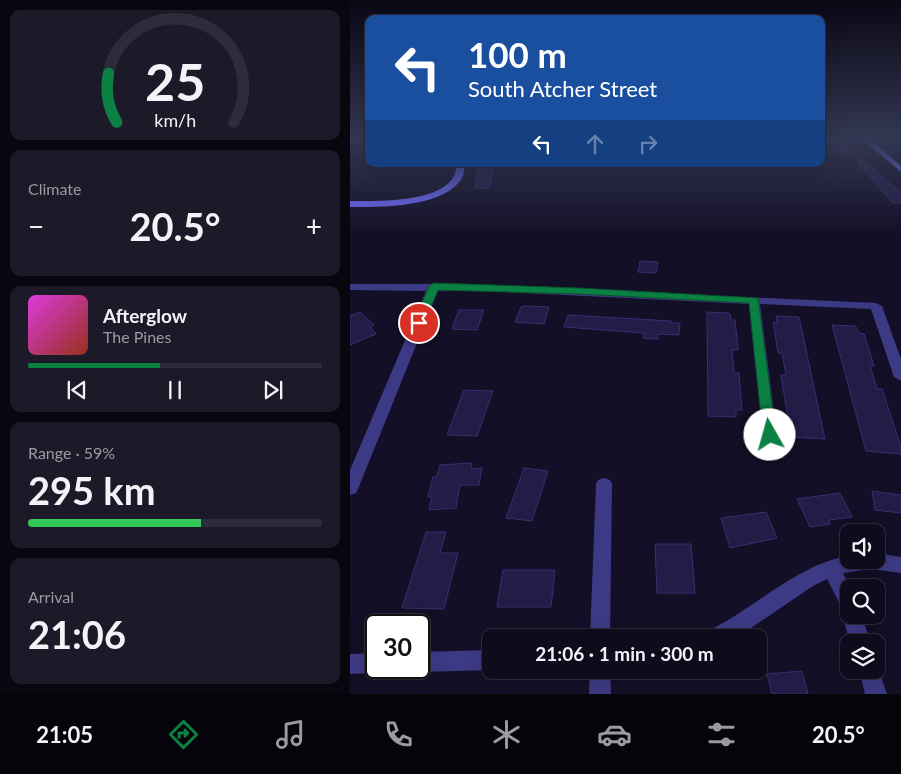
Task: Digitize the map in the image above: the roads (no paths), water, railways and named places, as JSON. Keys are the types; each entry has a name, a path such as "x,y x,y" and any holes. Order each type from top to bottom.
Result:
{"street":[{"path":"350,204 388,204 417,199 444,189 456,180 459,170"},
{"path":"350,489 434,286"},
{"path":"350,287 434,286 579,291 876,306 901,377"},
{"path":"754,300 770,435"},
{"path":"600,629 604,484"},
{"path":"735,629 804,580 831,568 868,560 901,565"},
{"path":"831,568 840,586"},
{"path":"430,662 482,660"},
{"path":"350,664 365,663"},
{"path":"600,679 600,694"},
{"path":"872,679 876,694"}]}
